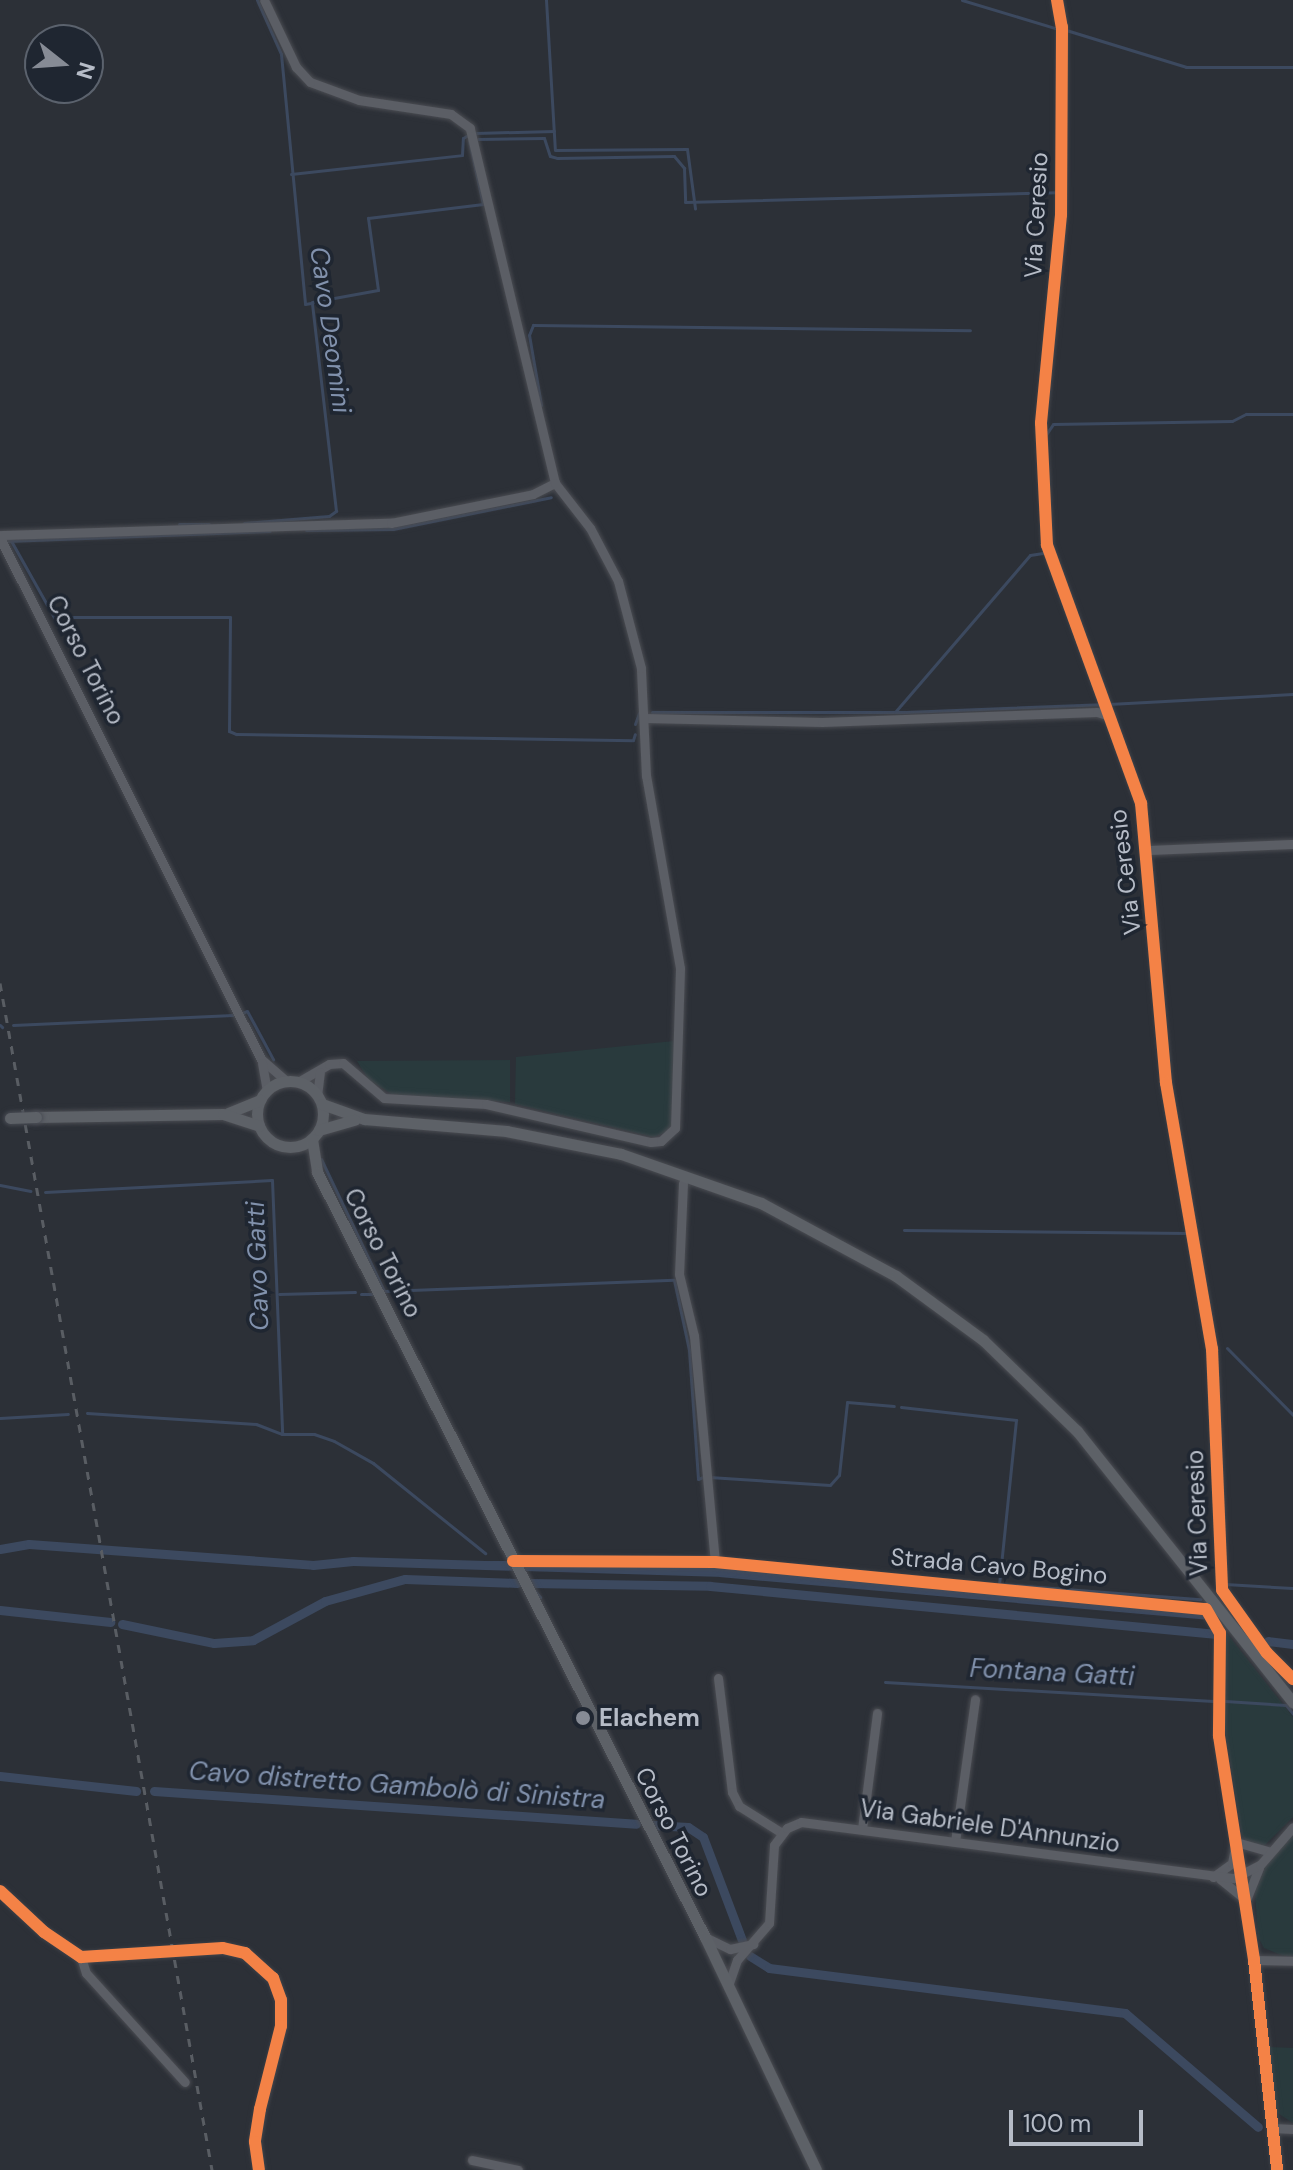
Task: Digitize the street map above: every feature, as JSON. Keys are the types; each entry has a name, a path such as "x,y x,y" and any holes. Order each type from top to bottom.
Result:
{"main road":[{"path":"223,1114 292,1082 320,1100 364,1119 506,1131 621,1154 761,1203 896,1276 983,1340 1077,1431 1293,1703"},
{"path":"259,1126 263,1096"},
{"path":"316,1135 320,1100"},
{"path":"5,1118 223,1114 259,1126 271,1142 289,1148 364,1119"},
{"name":"Corso Torino","path":"316,1135 317,1172"},
{"name":"Corso Torino","path":"289,1148 317,1172 705,1937 816,2170"}],"street":[{"path":"264,0 296,67 310,82 359,100 451,114 470,128 555,483 590,528 627,603 645,718 646,776 680,968 678,1120 669,1136 651,1142 486,1104 384,1098 343,1063 292,1082"},
{"name":"Via Ceresio","path":"1057,0 1062,27 1061,215 1045,357 1043,511 1057,580 1141,803 1148,850 1166,1083 1212,1349 1222,1590 1267,1653 1293,1679"},
{"path":"0,537 391,523 533,494 555,483"},
{"name":"Corso Torino","path":"0,537 261,1059 263,1096"},
{"path":"645,718 822,722 1097,712 1110,716"},
{"path":"1148,850 1293,844"},
{"name":"Corso Torino","path":"261,1059 292,1082"},
{"path":"320,1071 320,1100"},
{"path":"683,1183 679,1274 694,1336 715,1562"},
{"name":"Strada Cavo Bogino","path":"515,1566 715,1562 1206,1609 1220,1633 1219,1736 1243,1877"},
{"path":"718,1678 732,1792 739,1806 782,1833 774,1845 769,1923 737,1960 728,1986"},
{"path":"955,1842 975,1699"},
{"path":"862,1829 877,1713"},
{"name":"Via Gabriele D'Annunzio","path":"782,1833 801,1822 1213,1877 1243,1877"},
{"path":"1277,2170 1243,1877 1260,1865 1293,1827"},
{"path":"1246,1900 1213,1877 1232,1863 1236,1842 1271,1852"},
{"path":"1246,1900 1260,1865"},
{"path":"0,1891 44,1932 81,1957 223,1948 245,1953 273,1978 281,2000 281,2026 260,2109 255,2142 259,2170"},
{"path":"705,1937 730,1949"},
{"path":"716,1962 730,1949 753,1944"},
{"path":"81,1957 86,1973 185,2082"},
{"path":"716,1962 737,1960"},
{"path":"1254,1960 1293,1961"},
{"path":"1273,2128 1293,2129"},
{"path":"472,2160 518,2170"}],"shaded area":[{"path":"674,1041 675,1117 669,1131 654,1137 515,1104 516,1057"},
{"path":"510,1060 510,1102 393,1095 368,1079 357,1061"},
{"path":"1225,1631 1293,1717 1293,1817 1264,1846 1247,1843 1242,1835 1222,1710"},
{"path":"1293,1834 1293,1956 1284,1956 1264,1948 1258,1937 1255,1892 1266,1866"},
{"path":"1270,2047 1293,2048 1293,2123 1276,2112"}],"water":[{"path":"720,1568 1205,1610 1204,1619 719,1577"}],"waterway":[{"name":"Cavo Deomini","path":"257,0 281,54 305,304 311,303"},
{"path":"546,0 555,150 687,149 695,208"},
{"name":"Cavo Deomini","path":"962,0 1058,29"},
{"name":"Cavo Deomini","path":"1066,30 1186,67 1293,67"},
{"path":"476,133 554,131"},
{"path":"291,174 462,155 463,138 470,134"},
{"path":"478,139 544,138 550,156 557,158 674,156 684,168 685,202 1058,192"},
{"path":"312,302 378,290 368,218 483,204 469,141"},
{"name":"Cavo Deomini","path":"244,523 329,516 336,511 312,302"},
{"path":"541,405 529,335 533,325 970,330"},
{"path":"1045,436 1053,424 1232,421 1246,414 1293,414"},
{"path":"306,530 393,529 551,497"},
{"name":"Cavo Deomini","path":"179,524 209,524"},
{"name":"Cavo Deomini","path":"7,541 270,531"},
{"path":"10,539 54,617 230,617 229,731 236,734 633,740 635,734"},
{"path":"1044,549 1093,685"},
{"path":"895,712 1030,555 1043,553"},
{"path":"1109,704 1293,694"},
{"path":"652,712 906,712 1101,704"},
{"path":"635,724 639,713"},
{"path":"242,1013 247,1011 273,1059"},
{"path":"13,1025 233,1015"},
{"path":"321,1159 384,1291 674,1280 689,1350 698,1479 703,1477"},
{"name":"Cavo Gatti","path":"45,1192 272,1180 282,1434"},
{"name":"Cavo Gatti","path":"0,1185 30,1191"},
{"path":"904,1230 1188,1233"},
{"path":"279,1294 355,1292"},
{"path":"361,1294 372,1294"},
{"path":"1227,1348 1293,1415"},
{"path":"709,1477 830,1485 839,1475 847,1402 894,1406"},
{"path":"901,1407 1016,1420 999,1584 1200,1599"},
{"name":"Fontana Gatti","path":"87,1413 256,1424 282,1434 314,1434 334,1441 373,1463 485,1553"},
{"path":"0,1418 68,1414"},
{"path":"0,1549 29,1544 313,1565 353,1561 732,1572"},
{"name":"Fontana Gatti","path":"484,1562 507,1562"},
{"path":"122,1624 214,1643 253,1640 325,1601 405,1579 517,1583"},
{"path":"529,1583 710,1586 1217,1634"},
{"path":"1225,1584 1293,1588"},
{"name":"Fontana Gatti","path":"533,1589 540,1597"},
{"path":"0,1610 110,1622"},
{"path":"1268,1641 1293,1644"},
{"name":"Fontana Gatti","path":"885,1682 1217,1701"},
{"name":"Fontana Gatti","path":"1225,1701 1286,1705 1293,1714"},
{"name":"Cavo distretto Gambolò di Sinistra","path":"0,1776 136,1791"},
{"name":"Cavo distretto Gambolò di Sinistra","path":"154,1791 636,1824"},
{"name":"Cavo distretto Gambolò di Sinistra","path":"652,1825 688,1827 703,1837 742,1940"},
{"name":"Cavo distretto Gambolò di Sinistra","path":"750,1956 769,1968 1125,2013 1258,2127"}],"railway":[{"path":"0,983 212,2170"}],"cycle path":[{"path":"1057,0 1062,27 1061,215 1041,423 1047,545 1141,803 1166,1083 1212,1349 1222,1590 1267,1653 1293,1679"},
{"path":"513,1561 715,1562 1206,1609 1220,1633 1219,1736 1254,1960 1277,2170"},
{"path":"0,1891 44,1932 81,1957 223,1948 245,1953 273,1978 281,2000 281,2026 260,2109 255,2142 259,2170"}],"place":[{"name":"Elachem","path":"583,1718"}]}
